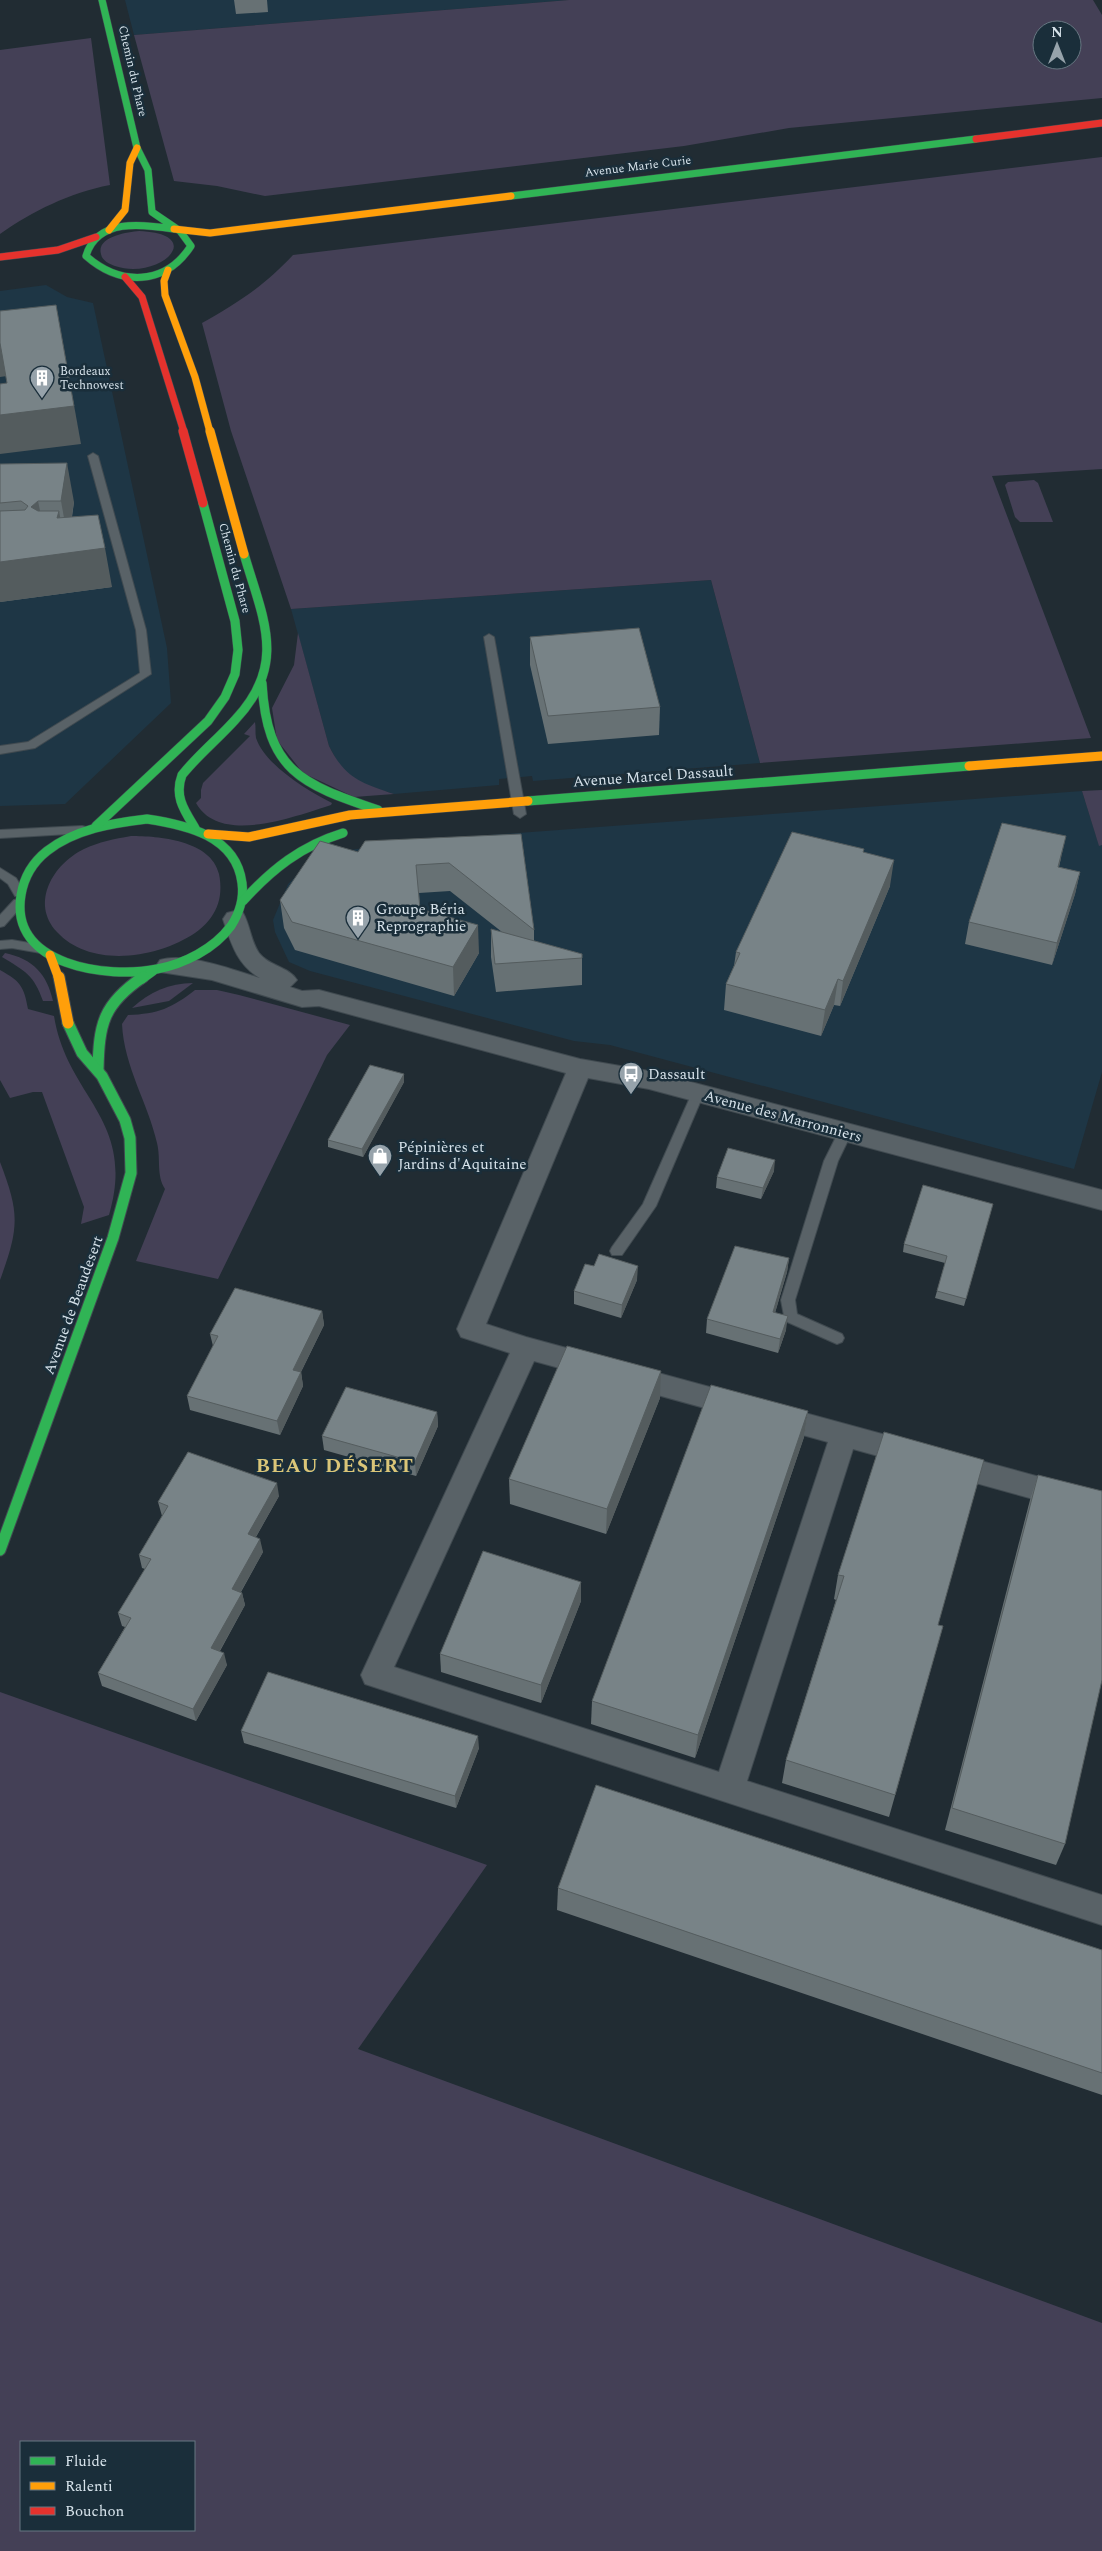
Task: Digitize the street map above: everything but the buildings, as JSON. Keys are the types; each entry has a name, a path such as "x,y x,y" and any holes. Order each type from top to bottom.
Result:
{"main road":[{"name":"Chemin du Phare","path":"102,0 137,148 147,162 152,192 152,212 178,230"},
{"name":"Avenue Marie Curie","path":"109,230 145,224 210,233 1102,123"},
{"path":"866,165 1102,135"},
{"path":"0,257 58,250 96,237 109,230 125,210 130,163 137,148"},
{"path":"178,230 185,235 191,246 187,258"},
{"path":"95,268 86,256 89,243 96,237"},
{"path":"77,267 95,268 108,274 125,277 144,276 168,270 201,251"},
{"name":"Chemin du Phare","path":"168,270 164,281 165,295 195,377 267,639 268,661 262,683 248,707 183,771 177,782 178,801 195,828"},
{"name":"Chemin du Phare","path":"91,828 208,721 221,704 238,666 239,645 235,621 171,386 142,297 125,277"},
{"path":"262,683 265,727 272,745 291,770 304,779 329,791 385,812"},
{"name":"Avenue Marcel Dassault","path":"208,834 249,837 317,821 385,812 518,800 1102,756"},
{"path":"516,814 538,812"},
{"path":"163,967 129,972 100,972 73,966 45,952 28,936 20,920 18,898 25,878 35,863 65,839 91,828 122,821 147,819 172,822 195,828 208,834 231,852 243,875 239,910"},
{"path":"98,1070 100,1020 107,1007 118,995 163,967 208,946 294,850 323,837 356,830"},
{"name":"Avenue de Beaudesert","path":"0,1550 127,1199 134,1169 134,1149 129,1130 109,1087 98,1070 83,1054 72,1031 63,1009 63,989 45,952"}],"street":[{"name":"Avenue des Marronniers","path":"239,910 245,950 254,965 308,990 318,998"},
{"name":"Avenue des Marronniers","path":"163,967 213,972 302,999 318,998 580,1068 649,1080 1102,1200"},
{"path":"580,1068 470,1329 526,1348 1102,1506"},
{"path":"526,1348 376,1675 1102,1910"},
{"path":"729,1789 844,1435"}],"lane":[{"path":"0,750 31,745 146,674 141,630 113,544 93,456"},
{"path":"489,636 518,800 516,814"},
{"path":"0,834 91,828"},
{"path":"0,872 12,881 18,898 0,923"},
{"path":"0,945 12,944 45,952"},
{"path":"617,1251 649,1206 698,1093"},
{"path":"837,1338 790,1317 788,1300 831,1161 845,1132"}],"shaded area":[{"path":"125,0 569,0 134,35"},
{"path":"569,0 1093,0 1102,15 1102,98 789,128 684,146 265,196 217,186 174,181 134,35"},
{"path":"91,38 110,185 95,188 52,204 0,234 0,50"},
{"path":"1102,157 1102,469 992,476 1091,738 760,763 711,580 291,609 231,431 202,323 250,293 272,276 293,255"},
{"path":"139,231 160,234 171,240 174,247 170,255 160,262 147,267 132,269 115,266 103,259 101,248 103,243 120,234"},
{"path":"46,285 67,297 93,303 167,648 171,703 65,804 0,806 0,291"},
{"path":"1034,480 1038,483 1053,522 1020,522 1015,517 1005,485 1008,482"},
{"path":"711,580 760,763 533,781 532,776 499,779 499,785 394,794 363,784 345,772 337,761 329,746 291,609"},
{"path":"298,633 329,746 335,757 355,778 394,794 354,797 303,773 277,740 272,708 294,665"},
{"path":"255,722 256,738 268,758 288,776 311,792 332,803 331,805 279,821 259,824 240,825 222,823 207,816 196,803 201,798 203,783 250,736 244,734"},
{"path":"1102,790 1102,845 1099,846 1082,791"},
{"path":"1082,791 1099,845 1102,845 1102,1072 1074,1169 610,1045 574,1041 310,971 289,962 275,932 273,920 288,884 318,855 410,841"},
{"path":"131,836 155,837 182,842 206,854 214,863 219,874 220,892 217,907 208,921 195,933 163,949 125,956 106,955 88,951 71,944 57,932 49,921 45,909 49,885 55,874 63,864 84,849 95,844"},
{"path":"5,953 23,959 37,969 47,983 53,1001 43,1001 32,979 23,970 2,957"},
{"path":"0,970 17,981 23,989 28,1009 54,1016 61,1044 72,1068 107,1131 114,1155 115,1182 109,1215 81,1224 84,1207 42,1092 33,1092 10,1098 0,1080"},
{"path":"184,983 193,983 169,1001 132,1008 160,989"},
{"path":"195,990 217,990 350,1025 327,1055 218,1279 136,1261 165,1189 160,1173 157,1143 127,1055 122,1024 128,1015 164,1009 172,1006"},
{"path":"0,1162 11,1195 15,1221 11,1247 0,1280"},
{"path":"0,1692 487,1865 358,2049 1102,2323 1102,2551 0,2551"}],"traffic: fast":[{"path":"102,0 137,148 148,170 152,212 180,231 191,246 183,259 171,268 157,274 142,277 126,277 111,273 97,266 86,256 90,244 98,235 109,230 136,226 174,229"},
{"path":"511,196 976,139"},
{"path":"96,826 208,721 225,697 235,674 238,650 235,621 203,503"},
{"path":"195,828 183,809 179,798 178,786 182,775 191,763 248,707 259,691 265,674 267,659 265,629 244,554"},
{"path":"262,683 264,712 269,735 279,754 292,769 309,782 329,792 378,810"},
{"path":"528,801 969,766"},
{"path":"147,819 163,821 196,830 224,846 234,857 241,872 243,889 237,915 227,931 205,950 186,960 165,968 142,972 97,972 56,958 35,943 25,930 19,905 23,883 32,865 46,851 64,840 106,826 147,819"},
{"path":"243,901 265,877 287,858 312,844 343,833"},
{"path":"98,1070 100,1034 107,1010 123,992 153,971"},
{"path":"0,1550 113,1238 131,1173 130,1138 125,1120 102,1076 82,1053 68,1023"}],"traffic: slow":[{"path":"109,230 125,210 130,163 137,148"},
{"path":"174,229 210,233 511,196"},
{"path":"168,270 164,281 165,295 195,377 244,554"},
{"path":"969,766 1102,756"},
{"path":"208,834 249,837 350,815 528,801"},
{"path":"50,955 61,983 63,1007 68,1023"}],"traffic: jam":[{"path":"976,139 1102,123"},
{"path":"0,257 58,250 96,237"},
{"path":"125,277 142,297 171,386 203,503"}],"place":[{"name":"Bordeaux Technowest","path":"42,399"},
{"name":"Groupe Béria Reprographie","path":"358,939"},
{"name":"Dassault","path":"631,1095"},
{"name":"Pépinières et Jardins d'Aquitaine","path":"380,1177"}],"district":[{"name":"BEAU DÉSERT","path":"335,1465"}]}
